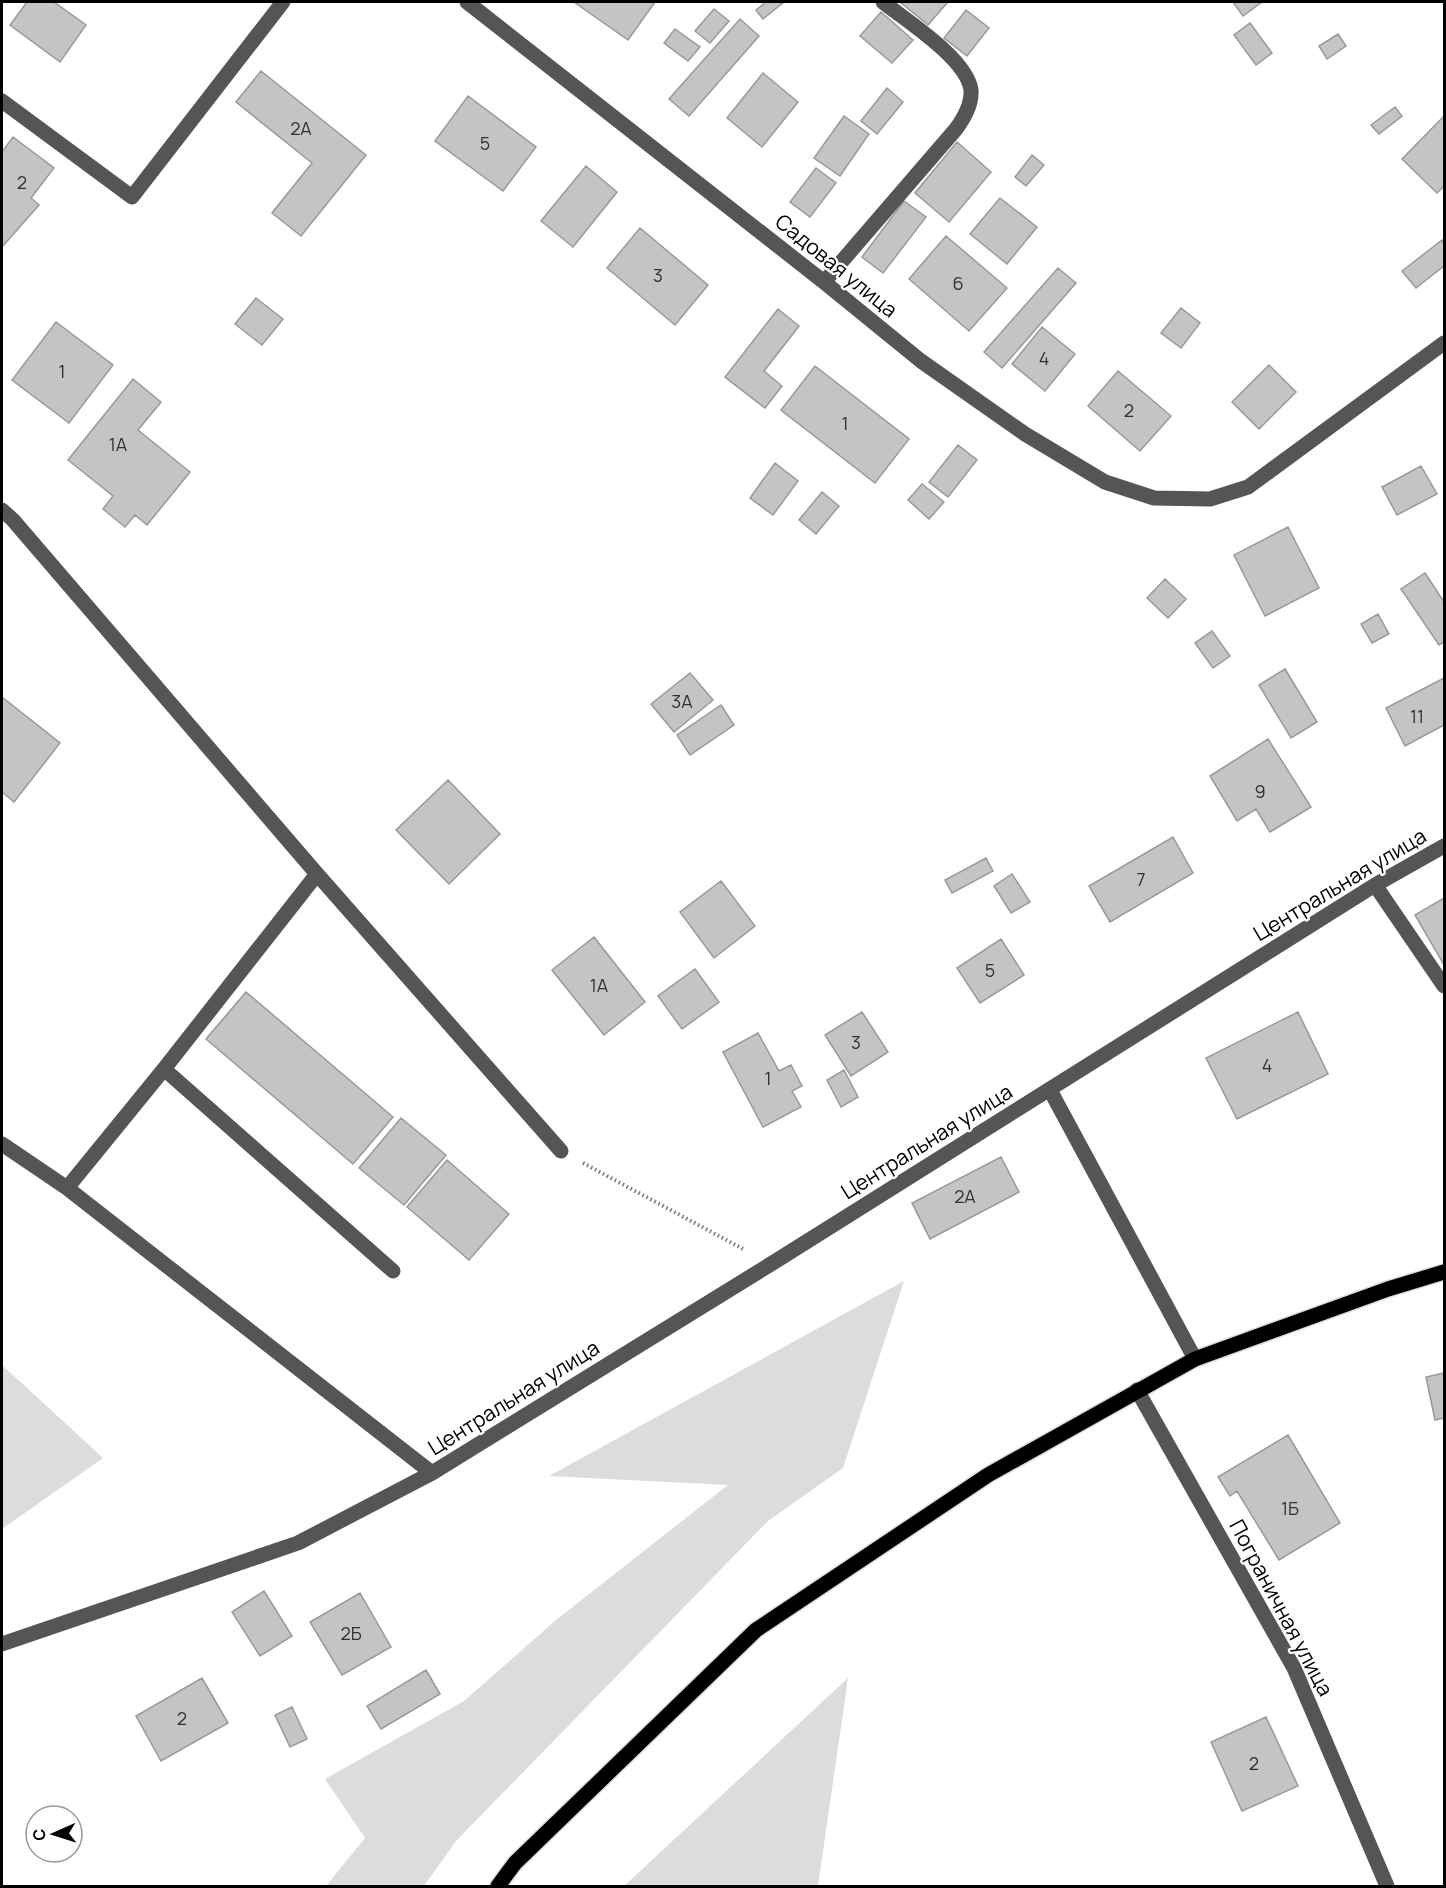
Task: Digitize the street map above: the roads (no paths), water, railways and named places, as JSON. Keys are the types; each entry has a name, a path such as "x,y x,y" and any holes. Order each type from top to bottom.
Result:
{"main road":[{"path":"498,1887 515,1863 756,1630 987,1475 1195,1359 1388,1289 1444,1272"}],"street":[{"path":"2,101 132,197 283,2"},
{"name":"Садовая улица","path":"467,2 824,282 921,362 1025,434 1105,482 1154,498 1210,499 1248,487 1444,343"},
{"path":"824,282 956,129 967,112 971,91 964,72 951,57 883,2"},
{"path":"2,510 317,874 561,1151"},
{"name":"Центральная улица","path":"2,1644 298,1543 432,1473 771,1264 1376,885 1444,846"},
{"path":"67,1188 317,874"},
{"path":"1376,885 1444,986"},
{"path":"164,1069 393,1271"},
{"path":"1050,1090 1195,1359"},
{"path":"2,1144 67,1188 432,1473"},
{"name":"Пограничная улица","path":"1137,1390 1294,1668 1387,1887"}]}
